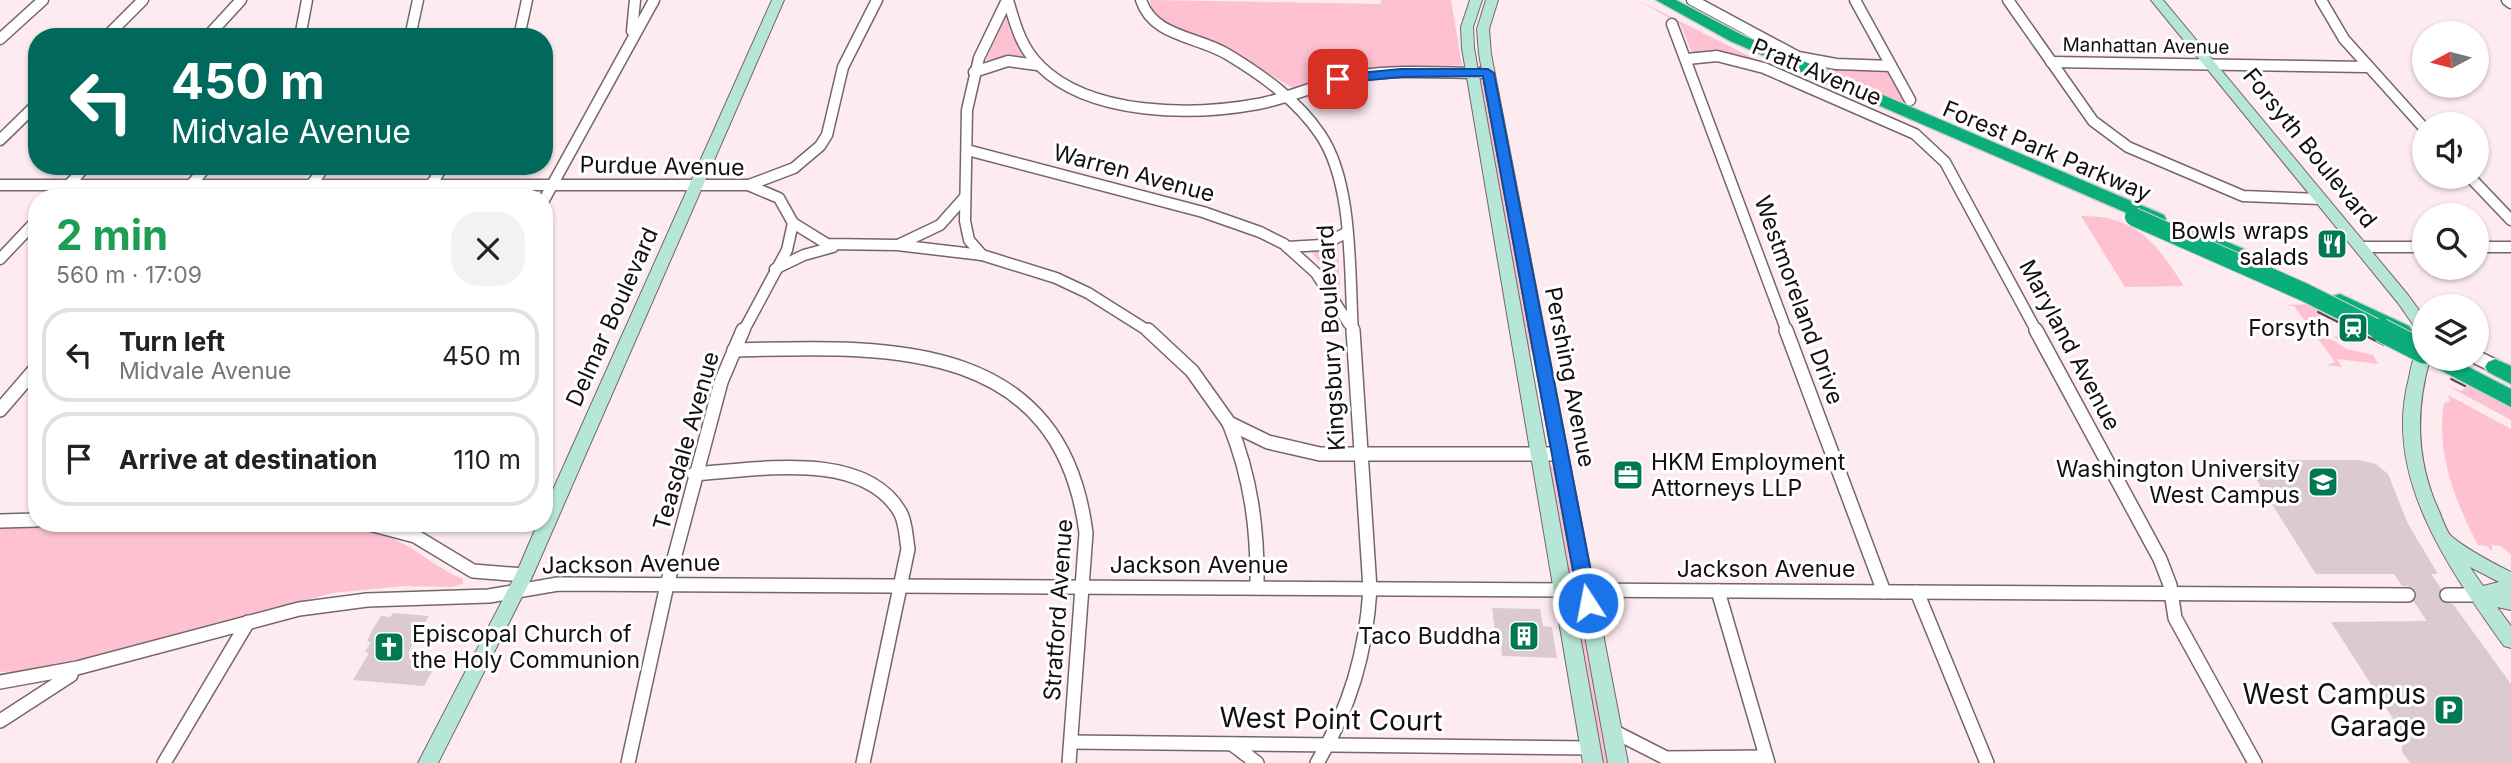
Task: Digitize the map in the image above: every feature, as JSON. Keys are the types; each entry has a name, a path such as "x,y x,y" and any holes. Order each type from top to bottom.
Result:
{"highway":[{"name":"Forest Park Parkway","path":"1648,0 1740,47 2278,271 2412,336"},
{"name":"Forest Park Parkway","path":"1664,0 1736,38 2137,214 2412,346"},
{"path":"2492,371 2511,389"},
{"path":"2492,371 2511,399"}],"street":[{"path":"0,39 43,0"},
{"path":"115,28 144,0"},
{"path":"215,28 241,0"},
{"path":"302,28 307,0"},
{"path":"412,28 418,0"},
{"path":"521,28 527,0"},
{"path":"625,50 633,27 635,0"},
{"path":"550,189 654,0"},
{"name":"Delmar Boulevard","path":"553,507 778,0"},
{"path":"748,185 798,166 822,145 827,135 843,67 877,0"},
{"path":"1007,0 1018,40 1037,65 1061,82 1089,94 1111,102 1157,110 1227,108 1287,97 1338,79 1367,75 1480,73"},
{"path":"982,255 967,237 964,198 968,107 974,72 994,23 1007,0"},
{"name":"Kingsbury Boulevard","path":"1141,0 1143,10 1151,20 1224,52 1271,82 1320,133 1339,176 1346,233 1370,589 1368,629 1361,667 1329,745 1317,763"},
{"name":"Pershing Avenue","path":"1476,0 1467,27 1480,73 1560,454 1618,763"},
{"name":"Pershing Avenue","path":"1491,0 1483,29 1480,73 1539,454 1592,755"},
{"path":"1692,0 1798,57 1836,64 1891,65"},
{"path":"1855,0 1910,100"},
{"path":"2008,0 2093,121 2127,147 2225,189 2266,199 2320,199"},
{"name":"Forsyth Boulevard","path":"2157,0 2412,314"},
{"path":"2321,0 2344,39 2412,115"},
{"name":"Westmoreland Drive","path":"1672,24 1884,592"},
{"name":"Pratt Avenue","path":"1687,59 1717,56 1746,61 1915,134 1927,143"},
{"path":"974,72 1008,61 1037,65"},
{"name":"Manhattan Avenue","path":"2051,62 2366,66"},
{"path":"0,140 28,113"},
{"name":"Maryland Avenue","path":"1927,143 1945,162 2160,559 2172,594 2175,618 2255,763"},
{"name":"Warren Avenue","path":"967,150 1234,221 1287,247 1316,273 1351,328"},
{"path":"65,189 78,175"},
{"path":"188,189 199,175"},
{"path":"308,189 318,175"},
{"path":"429,189 438,175"},
{"name":"Purdue Avenue","path":"0,185 748,185 779,198 793,223 815,239 839,246"},
{"path":"2481,189 2511,220"},
{"path":"897,245 940,225 964,198"},
{"name":"Teasdale Avenue","path":"628,763 694,474 721,382 734,350 791,239 793,223"},
{"path":"0,259 28,229"},
{"name":"Warren Avenue","path":"1287,247 1322,245 1346,233"},
{"name":"Purdue Avenue","path":"775,269 804,255 839,246 897,245 982,255 1056,278 1114,307 1147,329 1192,371 1228,422 1243,454 1256,502 1257,589"},
{"path":"2360,247 2412,247"},
{"path":"2489,247 2511,247"},
{"name":"Stratford Avenue","path":"734,350 855,348 915,353 972,371 1003,388 1033,410 1054,435 1072,464 1085,507 1069,763"},
{"path":"2420,371 2411,409 2413,446 2424,494 2444,539 2478,595 2511,640"},
{"path":"0,410 28,377"},
{"path":"1228,422 1297,451 1359,455 1560,454"},
{"path":"694,474 826,469 849,472 883,490 903,517 908,549 863,763"},
{"path":"0,520 28,520"},
{"path":"417,532 473,571 519,583"},
{"name":"Delmar Boulevard","path":"428,763 519,583 542,532"},
{"path":"2444,539 2483,567 2511,580"},
{"name":"Jackson Avenue","path":"0,682 77,671 248,622 335,602 409,597 480,597 519,583 2408,595"},
{"path":"2478,595 2511,587"},
{"path":"1612,732 1661,760 1767,760 1718,591"},
{"path":"1917,592 1987,763"},
{"path":"2447,595 2478,595 2511,602"},
{"path":"164,763 248,622"},
{"path":"0,721 77,671"},
{"name":"West Point Court","path":"1071,742 1329,745 1592,755"},
{"path":"1231,744 1257,763"}],"shaded area":[{"path":"1150,0 1381,4 1381,0 1451,0 1462,65 1405,69 1294,89 1224,47 1160,19 1151,7"},
{"path":"1637,0 1755,59 1923,131 1757,62 1729,54 1692,53 1680,24"},
{"path":"1006,16 1011,34 1026,56 986,60"},
{"path":"1750,36 1797,59 1886,70 1905,103 2048,168 1747,39"},
{"path":"1479,79 1484,81 1536,352 1527,352"},
{"path":"2081,216 2117,221 2143,235 2184,286 2125,287"},
{"path":"1338,243 1340,294 1312,252"},
{"path":"2313,304 2325,308 2319,317 2329,324 2323,324 2333,335 2325,331 2320,332 2322,334 2347,349 2373,355 2378,364 2337,359 2342,367 2327,365 2335,362 2294,306 2283,305"},
{"path":"2469,382 2511,405 2511,420 2446,385 2462,391"},
{"path":"2448,395 2511,429 2511,555 2501,546 2492,545 2492,551 2487,546 2478,545 2455,494 2443,441 2444,403 2450,401"},
{"path":"1555,464 1578,571 1569,571 1549,466"},
{"path":"0,525 28,525 28,532 371,532 400,542 463,579 463,584 452,587 404,586 333,593 37,670 0,672"},
{"path":"1580,608 1612,763 1602,763 1577,612"}],"building":[{"path":"2278,460 2359,460 2376,464 2388,474 2408,524 2438,574 2431,574 2441,588 2439,600 2453,604 2511,684 2511,763 2410,763 2402,752 2403,734 2331,622 2427,621 2414,602 2416,591 2412,587 2402,586 2394,574 2316,574 2251,471 2285,470"},
{"name":"Taco Buddha","path":"1492,608 1540,609 1543,626 1552,627 1557,658 1502,656 1501,646 1497,646"},
{"name":"Episcopal Church of the Holy Communion","path":"393,613 429,616 408,653 441,656 424,686 353,680 369,653 365,652 371,642 367,642 371,632 381,616 390,617"}],"tunnel":[{"path":"2408,595 2447,595"}],"tram line":[{"path":"2318,312 2384,345"},
{"path":"2451,379 2465,386"}],"place":[{"name":"Bowls wraps salads","path":"2332,244"},
{"name":"Forsyth","path":"2353,328"},
{"name":"HKM Employment Attorneys LLP","path":"1628,475"},
{"name":"Washington University West Campus","path":"2323,482"},
{"name":"Taco Buddha","path":"1524,636"},
{"name":"Episcopal Church of the Holy Communion","path":"389,647"},
{"name":"West Campus Garage","path":"2449,710"}],"route":[{"path":"1338,79 1401,73 1488,73 1588,603"}]}
